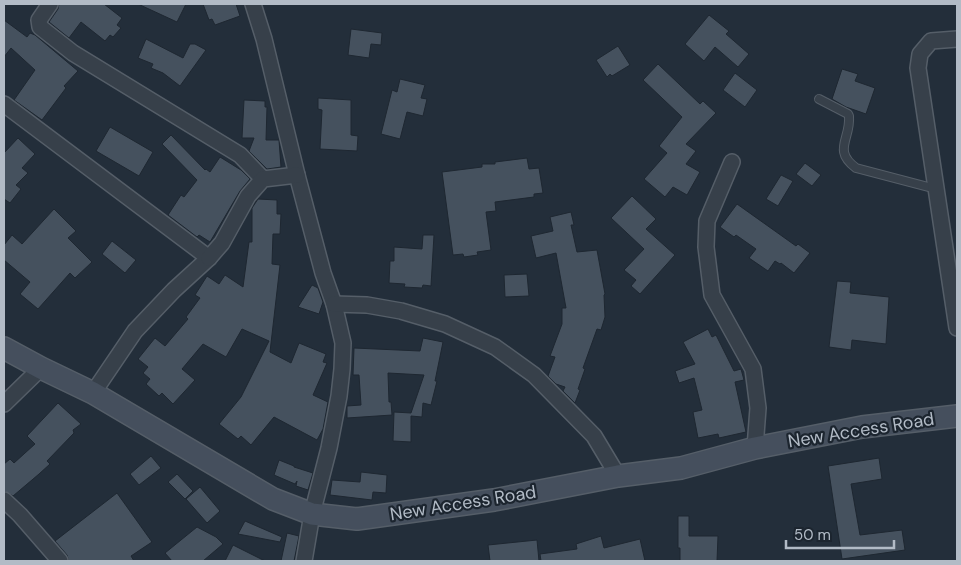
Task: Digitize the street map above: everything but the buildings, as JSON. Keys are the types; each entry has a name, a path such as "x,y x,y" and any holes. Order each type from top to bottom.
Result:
{"main road":[{"name":"New Access Road","path":"4,348 93,393 274,499 312,514 357,519 494,500 618,476 681,468 755,448 862,427 957,416"}],"street":[{"path":"50,4 39,20 40,27 73,53 240,156 263,179"},
{"path":"253,4 264,39 323,273 334,304 342,343 339,396 329,448 312,514 304,561"},
{"path":"957,39 930,41 920,54 918,68 956,310 957,328"},
{"path":"4,104 209,258"},
{"path":"732,162 707,221 706,247 712,295 753,369 758,408 755,448"},
{"path":"93,393 135,331 222,243 248,196 263,179 297,174"},
{"path":"334,304 366,305 401,311 445,324 495,347 534,375 594,436 618,476"},
{"path":"4,404 41,368"},
{"path":"4,500 20,515 60,561"}],"lane":[{"path":"819,99 849,116 842,150 848,162 856,168 936,189"}]}
